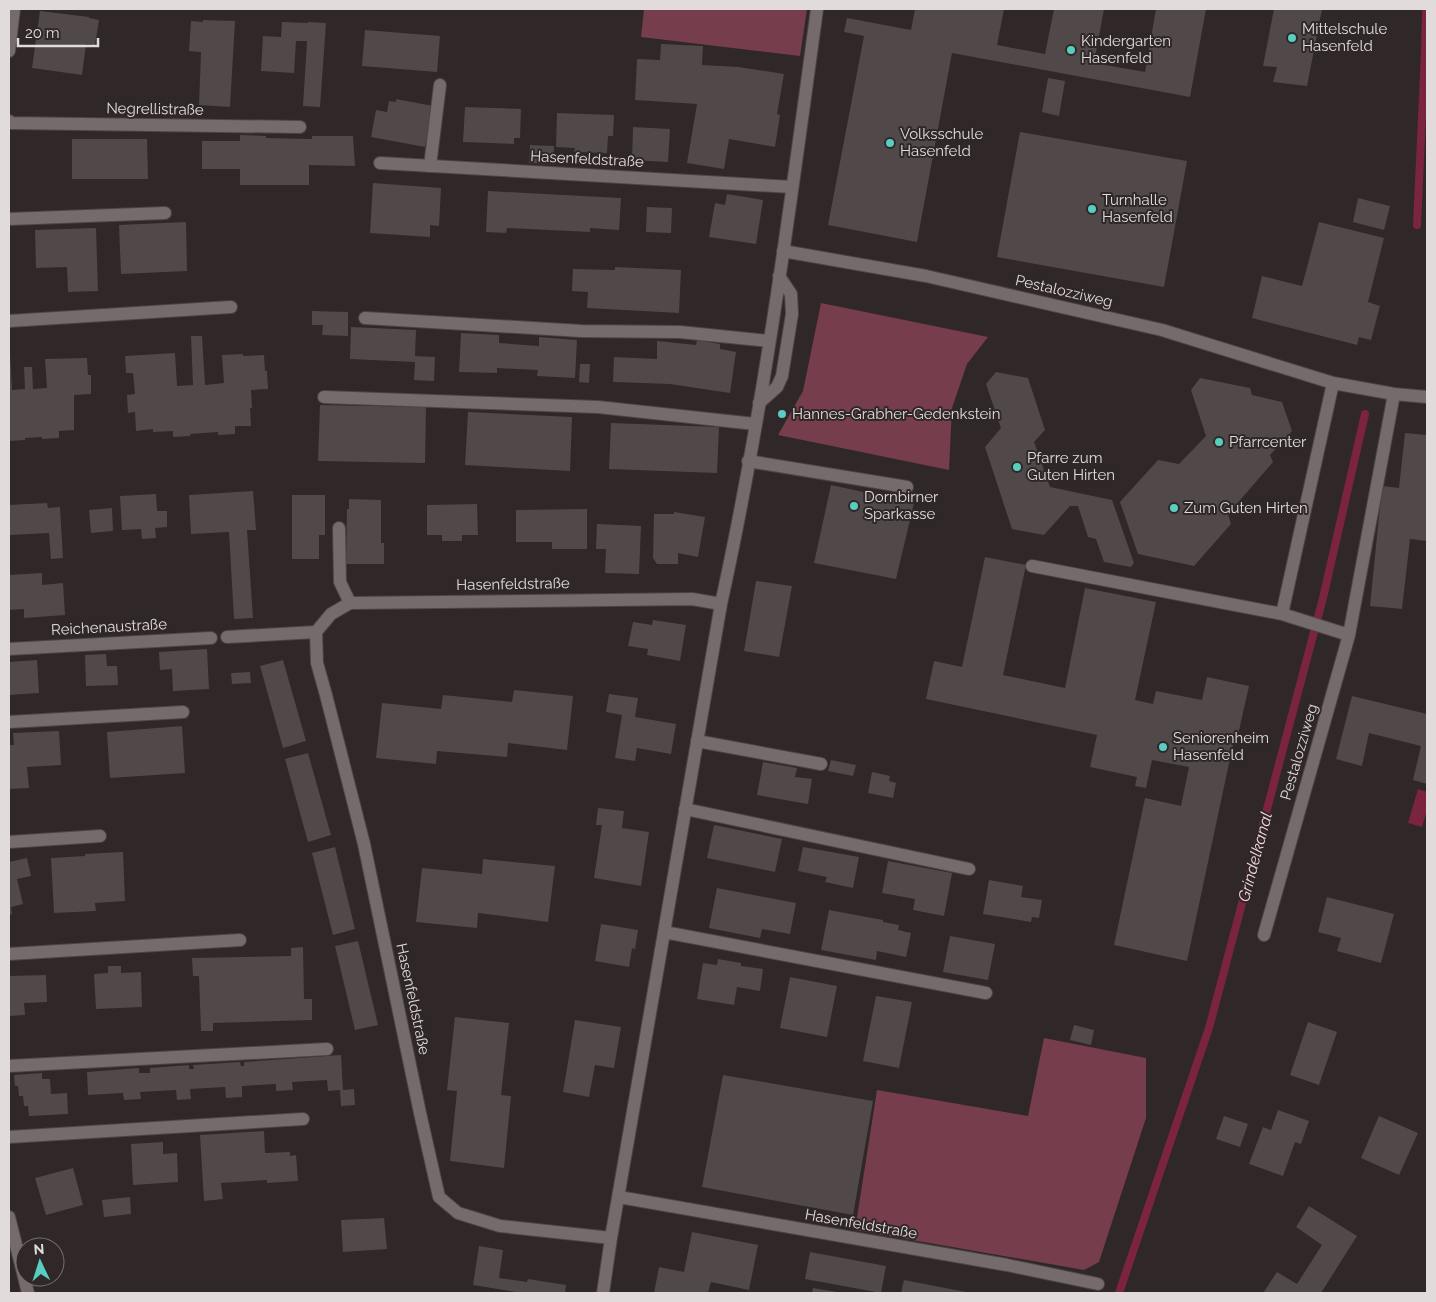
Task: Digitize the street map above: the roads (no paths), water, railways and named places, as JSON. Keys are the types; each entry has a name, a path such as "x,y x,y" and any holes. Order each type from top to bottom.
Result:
{"street":[{"path":"9,51 14,9"},
{"path":"603,1293 685,809 759,403 783,251 817,9"},
{"path":"430,166 440,85"},
{"name":"Negrellistraße","path":"9,122 300,127"},
{"name":"Hasenfeldstraße","path":"380,163 792,187"},
{"path":"9,220 165,213"},
{"name":"Pestalozziweg","path":"783,251 926,276 1162,330 1333,383 1394,394 1427,397"},
{"path":"759,403 777,387 782,376 791,323 792,294 779,276"},
{"path":"9,321 231,307"},
{"path":"365,318 581,331 680,332 769,341"},
{"path":"1282,614 1333,383"},
{"name":"Pestalozziweg","path":"1264,935 1349,635 1394,394"},
{"path":"324,397 598,407 755,424"},
{"path":"748,461 907,487"},
{"path":"227,637 316,632 331,614 350,603 340,582 339,528"},
{"path":"1032,566 1282,614 1349,635"},
{"name":"Hasenfeldstraße","path":"350,603 692,599 721,604"},
{"name":"Hasenfeldstraße","path":"316,632 317,664 364,844 439,1197 458,1213 500,1226 611,1238"},
{"name":"Reichenaustraße","path":"9,649 211,638"},
{"path":"9,722 183,712"},
{"path":"697,741 821,764"},
{"path":"685,809 969,869"},
{"path":"9,842 100,836"},
{"path":"664,932 986,993"},
{"path":"9,954 240,940"},
{"path":"9,1066 327,1049"},
{"path":"9,1137 303,1118"},
{"name":"Hasenfeldstraße","path":"619,1197 1007,1265 1098,1284"},
{"path":"9,1217 28,1293"}],"waterway":[{"name":"Grindelkanal","path":"1417,225 1426,9"},
{"name":"Grindelkanal","path":"1119,1293 1209,1028 1323,598 1365,414"}],"place":[{"name":"Mittelschule Hasenfeld","path":"1292,38"},
{"name":"Kindergarten Hasenfeld","path":"1071,50"},
{"name":"Volksschule Hasenfeld","path":"890,143"},
{"name":"Turnhalle Hasenfeld","path":"1092,209"},
{"name":"Hannes-Grabher-Gedenkstein","path":"782,414"},
{"name":"Pfarrcenter","path":"1219,442"},
{"name":"Pfarre zum Guten Hirten","path":"1017,467"},
{"name":"Dornbirner Sparkasse","path":"854,506"},
{"name":"Zum Guten Hirten","path":"1174,508"},
{"name":"Seniorenheim Hasenfeld","path":"1163,747"}]}
